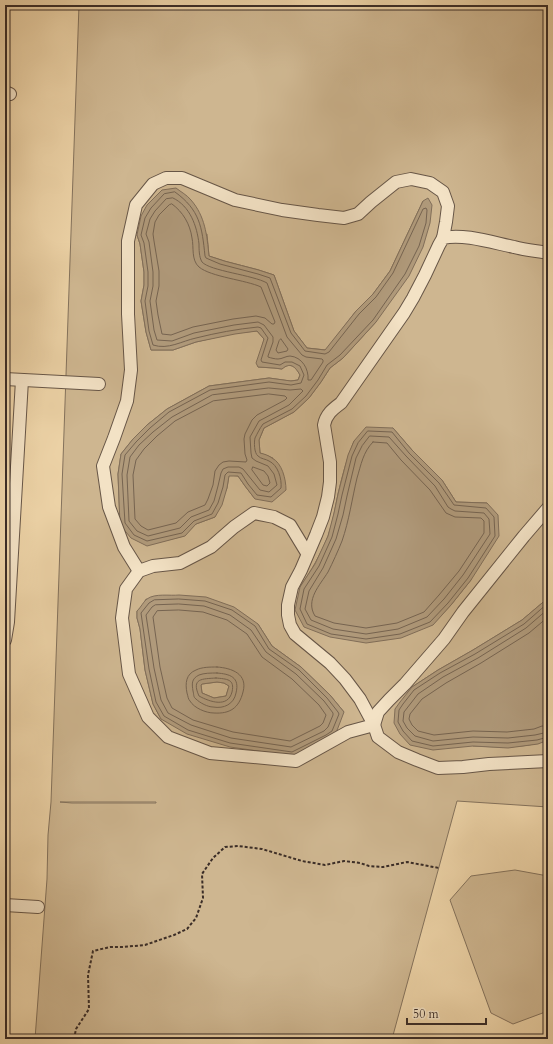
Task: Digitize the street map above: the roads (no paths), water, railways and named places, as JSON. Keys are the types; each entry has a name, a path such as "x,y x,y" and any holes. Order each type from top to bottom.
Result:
{"street":[{"path":"139,571 124,547 109,507 103,466 127,401 131,370 128,314 128,241 136,204 153,184 166,178 182,178 235,200 282,210 344,218 358,214 396,182 411,179 430,183 443,192 448,206 443,238 404,313 341,403 329,413 325,419 324,425 330,462 328,497 323,517 316,535 292,588 288,605 290,625 295,634 330,663 345,679 360,699 374,725 378,737 398,752 438,768 548,761"},
{"path":"443,238 459,237 474,239 548,253"},
{"path":"5,379 99,384"},
{"path":"5,640 8,622 9,527 22,380"},
{"path":"374,725 378,712 405,684 444,639 462,612 548,508"},
{"path":"307,553 290,525 274,517 254,513 234,527 211,547 180,563 153,566 139,571 126,589 122,618 129,674 148,718 168,737 210,753 296,761 348,732 374,725"},
{"path":"5,905 38,907"}],"water":[{"path":"176,188 186,195 196,206 206,233 209,256 274,275 294,331 307,348 325,350 356,311 373,294 390,271 423,201 428,198 432,205 430,223 423,247 409,276 376,322 343,358 330,368 309,398 294,412 264,428 259,440 260,453 275,460 281,467 286,490 272,502 255,499 238,476 229,476 222,505 215,517 196,524 185,536 147,546 131,538 120,525 118,474 121,454 133,439 147,425 167,409 209,386 269,378 291,381 298,380 300,375 294,367 290,365 282,369 258,367 256,363 264,339 257,331 196,342 173,350 151,350 146,332 141,301 144,285 144,272 140,244 137,235 141,216 147,205 162,190"},
{"path":"366,427 393,428 412,450 442,480 456,502 487,503 498,515 499,536 471,580 433,625 401,638 366,643 330,637 304,627 295,610 300,587 315,564 328,536 348,455 354,441"},
{"path":"158,595 206,597 234,607 258,624 272,646 301,667 330,695 344,712 336,733 293,756 230,747 187,734 161,719 153,704 145,670 137,611 150,597","holes":["217,682 224,683 229,686 226,696 214,698 202,693 202,684"]},
{"path":"548,598 548,740 538,744 508,748 473,746 433,750 410,745 400,734 394,723 395,709 412,687 522,620"}]}
